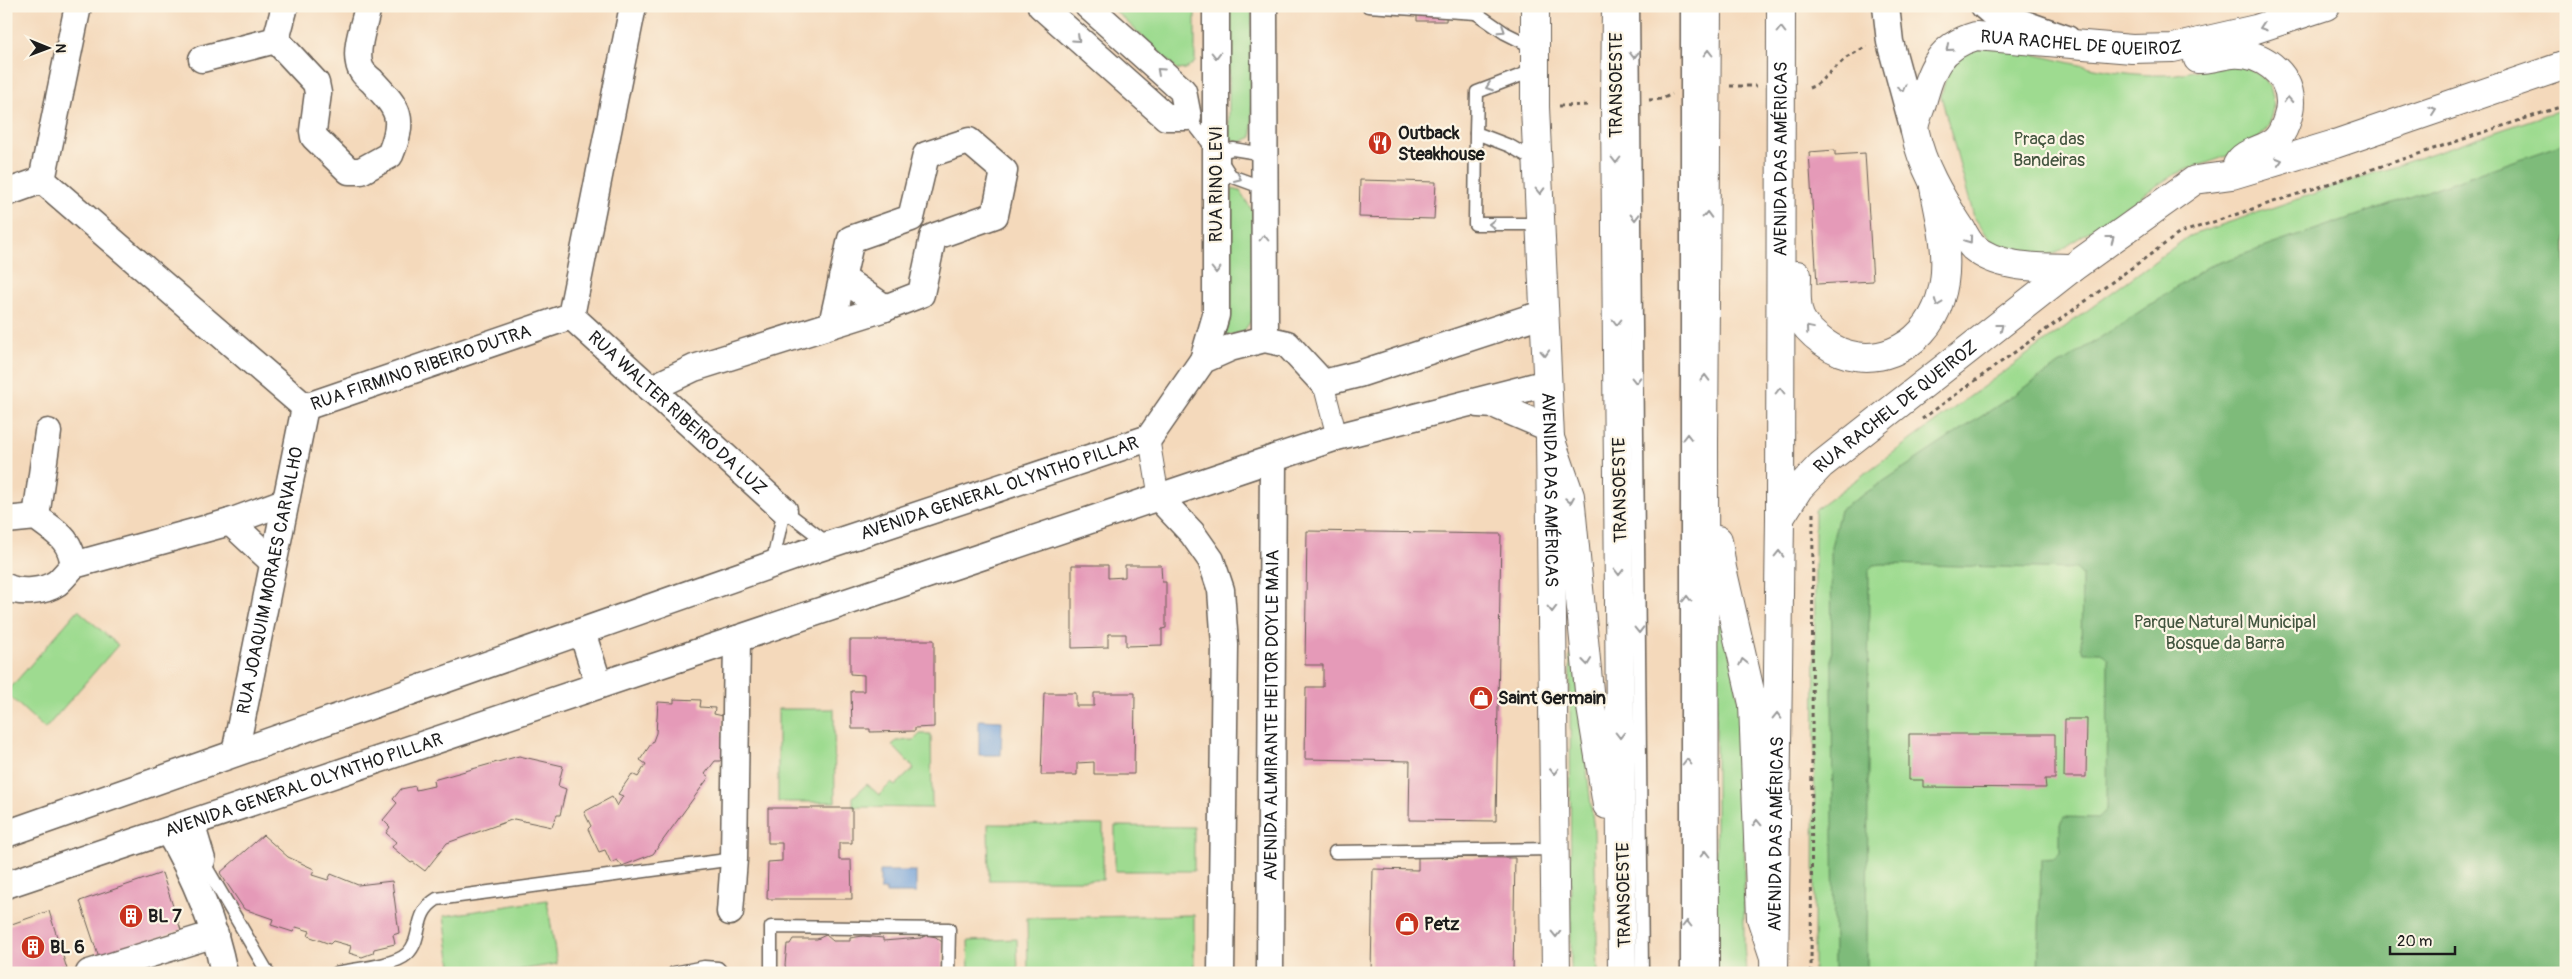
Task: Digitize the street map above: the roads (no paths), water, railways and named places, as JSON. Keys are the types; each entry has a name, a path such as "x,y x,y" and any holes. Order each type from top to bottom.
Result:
{"main road":[{"name":"AVENIDA DAS AMÉRICAS","path":"1535,6 1542,314 1549,433 1556,973"},
{"path":"1616,6 1615,105 1622,973"},
{"path":"1705,973 1704,444 1708,6"},
{"name":"AVENIDA DAS AMÉRICAS","path":"1774,965 1780,518 1782,6"},
{"name":"RUA RACHEL DE QUEIROZ","path":"1914,130 1933,69 1939,58 1960,40 1976,36 1997,36 2132,50 2173,48 2256,30 2326,6"},
{"path":"2173,48 2200,60 2233,54 2263,60 2277,69 2286,84 2290,101 2287,120 2276,140 2240,159 2232,176"},
{"name":"RUA RACHEL DE QUEIROZ","path":"1780,518 1799,488 1821,465 2072,268 2195,180 2232,176 2344,141 2566,65"},
{"path":"1780,236 1797,266 1796,297 1800,317 1814,335 1830,347 1860,358 1877,358 1906,346 1922,334 1940,299 1945,272 1943,236 1934,186 1914,130"},
{"path":"1934,186 1972,246 1986,255 1993,259 2024,266 2072,268"},
{"path":"1549,433 1570,496 1590,701 1612,834 1614,973"},
{"path":"1704,444 1722,568 1752,704 1761,918 1774,965"}],"street":[{"path":"6,192 42,180 78,6"},
{"path":"276,40 285,6"},
{"path":"276,40 316,83 318,93 313,131 314,137 349,171 361,171 390,155 398,121 395,106 363,72 359,64 358,54 368,6"},
{"path":"572,316 633,6"},
{"path":"1041,6 1166,117 1188,117 1183,91 1088,6"},
{"name":"RUA RINO LEVI","path":"1203,360 1216,315 1216,6"},
{"path":"1264,6 1265,340"},
{"path":"1886,6 1890,42 1914,130"},
{"path":"1984,6 1992,12 2084,45"},
{"path":"202,59 276,40"},
{"path":"650,389 694,368 885,308 921,294 932,237 995,214 1004,171 968,142 926,155 911,218 851,239 832,324"},
{"name":"RUA FIRMINO RIBEIRO DUTRA","path":"42,180 305,407 572,316"},
{"path":"842,278 885,308"},
{"path":"1323,383 1359,374 1542,314"},
{"name":"RUA WALTER RIBEIRO DA LUZ","path":"572,316 784,510"},
{"path":"1203,360 1230,348 1265,340 1287,344 1323,383 1337,438"},
{"name":"AVENIDA GENERAL OLYNTHO PILLAR","path":"6,834 830,545 1149,438 1203,360"},
{"path":"683,416 694,368"},
{"name":"AVENIDA GENERAL OLYNTHO PILLAR","path":"6,885 1337,438 1547,383"},
{"name":"AVENIDA GENERAL OLYNTHO PILLAR","path":"1467,404 1495,405 1549,433"},
{"name":"RUA JOAQUIM MORAES CARVALHO","path":"235,753 284,502 305,407"},
{"path":"36,518 48,432"},
{"path":"1149,438 1159,498 1192,533 1211,560 1221,590 1225,645 1221,973"},
{"name":"AVENIDA ALMIRANTE HEITOR DOYLE MAIA","path":"1270,973 1273,459"},
{"path":"6,587 19,591 44,588 56,583 74,565 230,522 284,502"},
{"path":"6,520 36,518 67,542 74,565"},
{"path":"230,522 273,562"},
{"path":"582,632 599,685"},
{"path":"730,912 734,859 737,639"},
{"path":"179,827 202,860"},
{"path":"179,827 188,864 215,934 224,973"},
{"path":"89,973 215,934"}],"lane":[{"path":"1368,6 1476,9 1535,59 1477,92 1475,224 1540,224"},
{"name":"TRANSOESTE","path":"1633,6 1642,973"},
{"path":"1687,6 1687,973"},
{"path":"1188,117 1231,176 1264,188"},
{"path":"1476,133 1510,146 1539,163"},
{"path":"1216,153 1233,149 1264,154"},
{"path":"772,566 784,510 830,545"},
{"path":"1335,852 1555,849"},
{"path":"336,973 397,960 406,955 413,948 420,917 427,905 438,898 734,859"},
{"path":"202,860 268,973"},
{"path":"771,973 771,926 949,929 948,973"},
{"path":"674,973 704,967 718,968 722,973"}],"water":[{"path":"979,720 1002,721 1001,755 979,755"},
{"path":"880,871 916,871 916,893 886,893 886,890 880,890"}],"place":[{"name":"Outback Steakhouse","path":"1380,143"},
{"name":"Saint Germain","path":"1481,698"},
{"name":"BL 7","path":"131,916"},
{"name":"Petz","path":"1407,924"},
{"name":"BL 6","path":"33,947"}],"park label":[{"name":"Praça das Bandeiras","path":"2049,149"},
{"name":"Parque Natural Municipal Bosque da Barra","path":"2225,632"}]}
